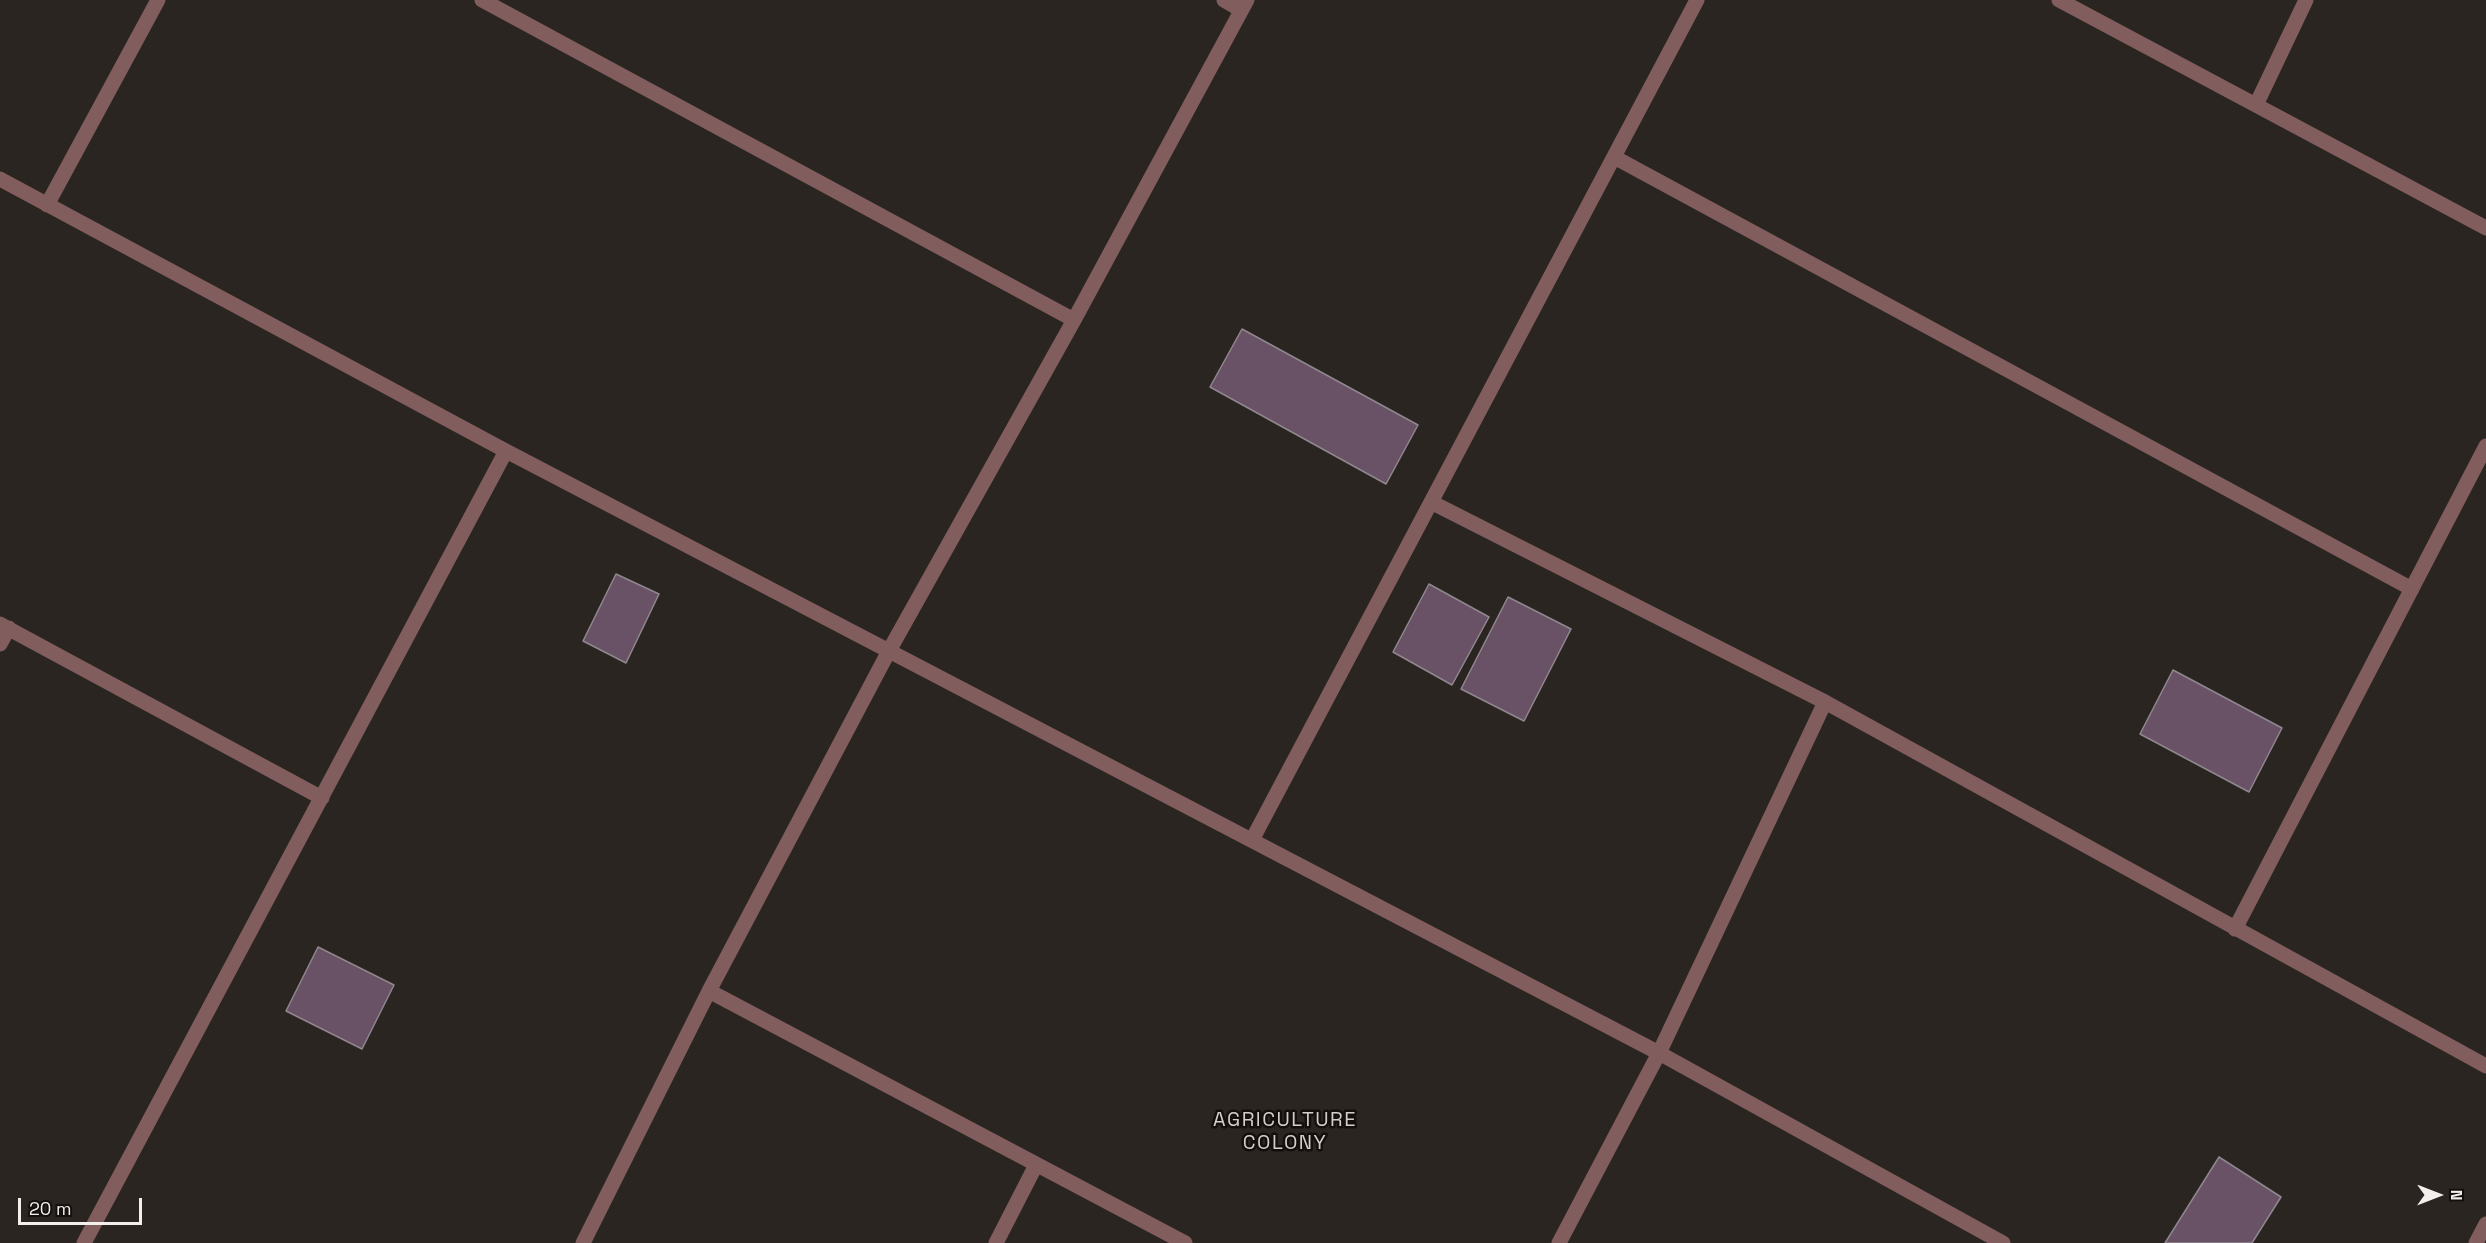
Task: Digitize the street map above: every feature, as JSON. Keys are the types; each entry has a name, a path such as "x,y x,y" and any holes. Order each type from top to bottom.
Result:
{"street":[{"path":"47,205 158,0"},
{"path":"482,0 1074,320"},
{"path":"583,1243 709,991 890,650 1074,320 1244,5 1224,0"},
{"path":"1252,840 1697,0"},
{"path":"2059,0 2486,228"},
{"path":"2256,105 2306,0"},
{"path":"1614,157 2412,589"},
{"path":"0,179 506,451 1659,1053 2003,1243"},
{"path":"2235,929 2486,446"},
{"path":"84,1243 506,451"},
{"path":"1431,502 1826,702 2486,1066"},
{"path":"0,644 4,626 322,798"},
{"path":"1559,1243 1659,1053 1826,702"},
{"path":"709,991 1185,1243"},
{"path":"996,1243 1036,1165"},
{"path":"2476,1243 2486,1224"}],"building":[{"path":"1242,329 1418,425 1386,484 1210,387"},
{"path":"616,574 659,594 626,663 583,641"},
{"path":"1429,584 1489,617 1452,685 1393,652"},
{"path":"1508,597 1571,629 1524,721 1461,689"},
{"path":"2173,670 2282,728 2249,792 2140,734"},
{"path":"318,947 394,985 362,1049 286,1011"},
{"path":"2219,1157 2281,1197 2252,1243 2165,1243"}],"district":[{"name":"AGRICULTURE COLONY","path":"1285,1132"}]}
